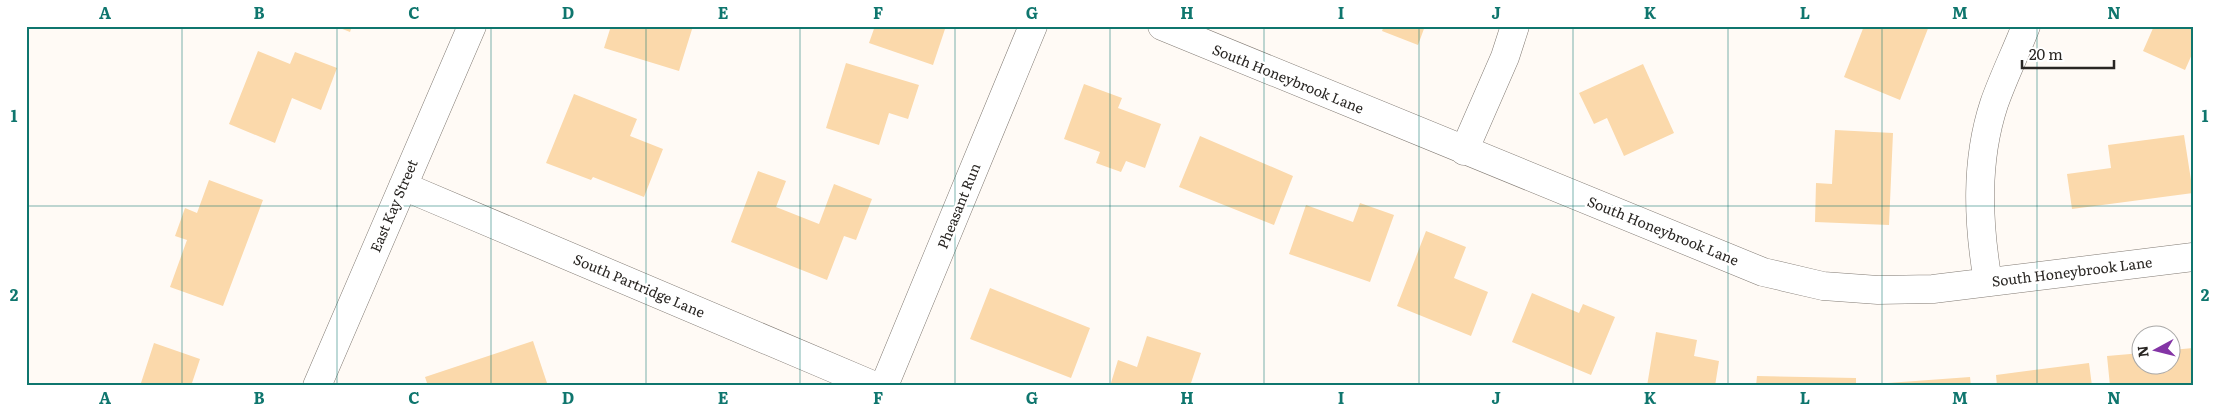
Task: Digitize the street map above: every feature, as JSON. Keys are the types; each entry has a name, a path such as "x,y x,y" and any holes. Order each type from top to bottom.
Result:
{"street":[{"name":"East Kay Street","path":"317,386 472,26"},
{"name":"Pheasant Run","path":"884,386 1033,26"},
{"name":"South Honeybrook Lane","path":"1162,26 1763,272 1823,286 1878,290 1933,289 2193,257"},
{"path":"1464,151 1505,57 1515,26"},
{"path":"1988,282 1981,238 1979,192 1988,126 1995,103 2026,26"},
{"name":"South Partridge Lane","path":"403,186 875,386"}],"building":[{"path":"335,26 352,26 350,32"},
{"path":"611,26 693,26 679,71 604,48"},
{"path":"875,26 946,26 933,65 869,43"},
{"path":"1384,26 1425,26 1418,45 1382,31"},
{"path":"1864,26 1929,26 1900,100 1844,77"},
{"path":"2154,26 2193,26 2193,52 2185,70 2143,51"},
{"path":"258,51 290,64 295,52 337,68 321,110 292,98 275,143 229,124"},
{"path":"846,63 919,85 908,119 889,113 879,145 826,128"},
{"path":"1643,64 1674,133 1624,156 1607,118 1594,124 1579,93"},
{"path":"1084,84 1122,98 1118,108 1161,124 1145,168 1126,161 1121,172 1096,163 1100,152 1064,139"},
{"path":"574,94 637,119 630,136 663,149 644,197 593,177 591,180 546,163"},
{"path":"1835,130 1893,133 1889,225 1815,222 1816,183 1832,184"},
{"path":"2184,135 2193,193 2072,209 2067,174 2111,168 2108,145"},
{"path":"1200,136 1293,176 1274,225 1179,187"},
{"path":"758,171 786,181 776,207 819,224 834,184 872,199 856,240 844,236 827,280 731,242"},
{"path":"209,180 263,200 223,306 170,287 187,240 175,236 185,208 197,213"},
{"path":"1360,203 1394,215 1370,282 1289,254 1306,205 1353,222"},
{"path":"1426,231 1466,247 1454,278 1488,292 1471,336 1397,306"},
{"path":"990,288 1090,328 1071,378 970,339"},
{"path":"1532,293 1579,313 1583,304 1615,317 1591,375 1512,342"},
{"path":"1656,332 1697,340 1694,356 1719,361 1715,386 1647,386"},
{"path":"1147,336 1201,353 1190,386 1110,386 1118,360 1137,367"},
{"path":"533,341 548,386 428,386 425,377"},
{"path":"154,343 200,359 191,386 140,386"},
{"path":"2193,348 2193,386 2110,386 2107,356 2132,354 2132,374 2182,374 2182,349"},
{"path":"2089,363 2092,386 1997,386 1996,375"},
{"path":"1757,376 1856,378 1856,386 1756,386"},
{"path":"1970,377 1971,386 1874,386 1874,384"}]}
